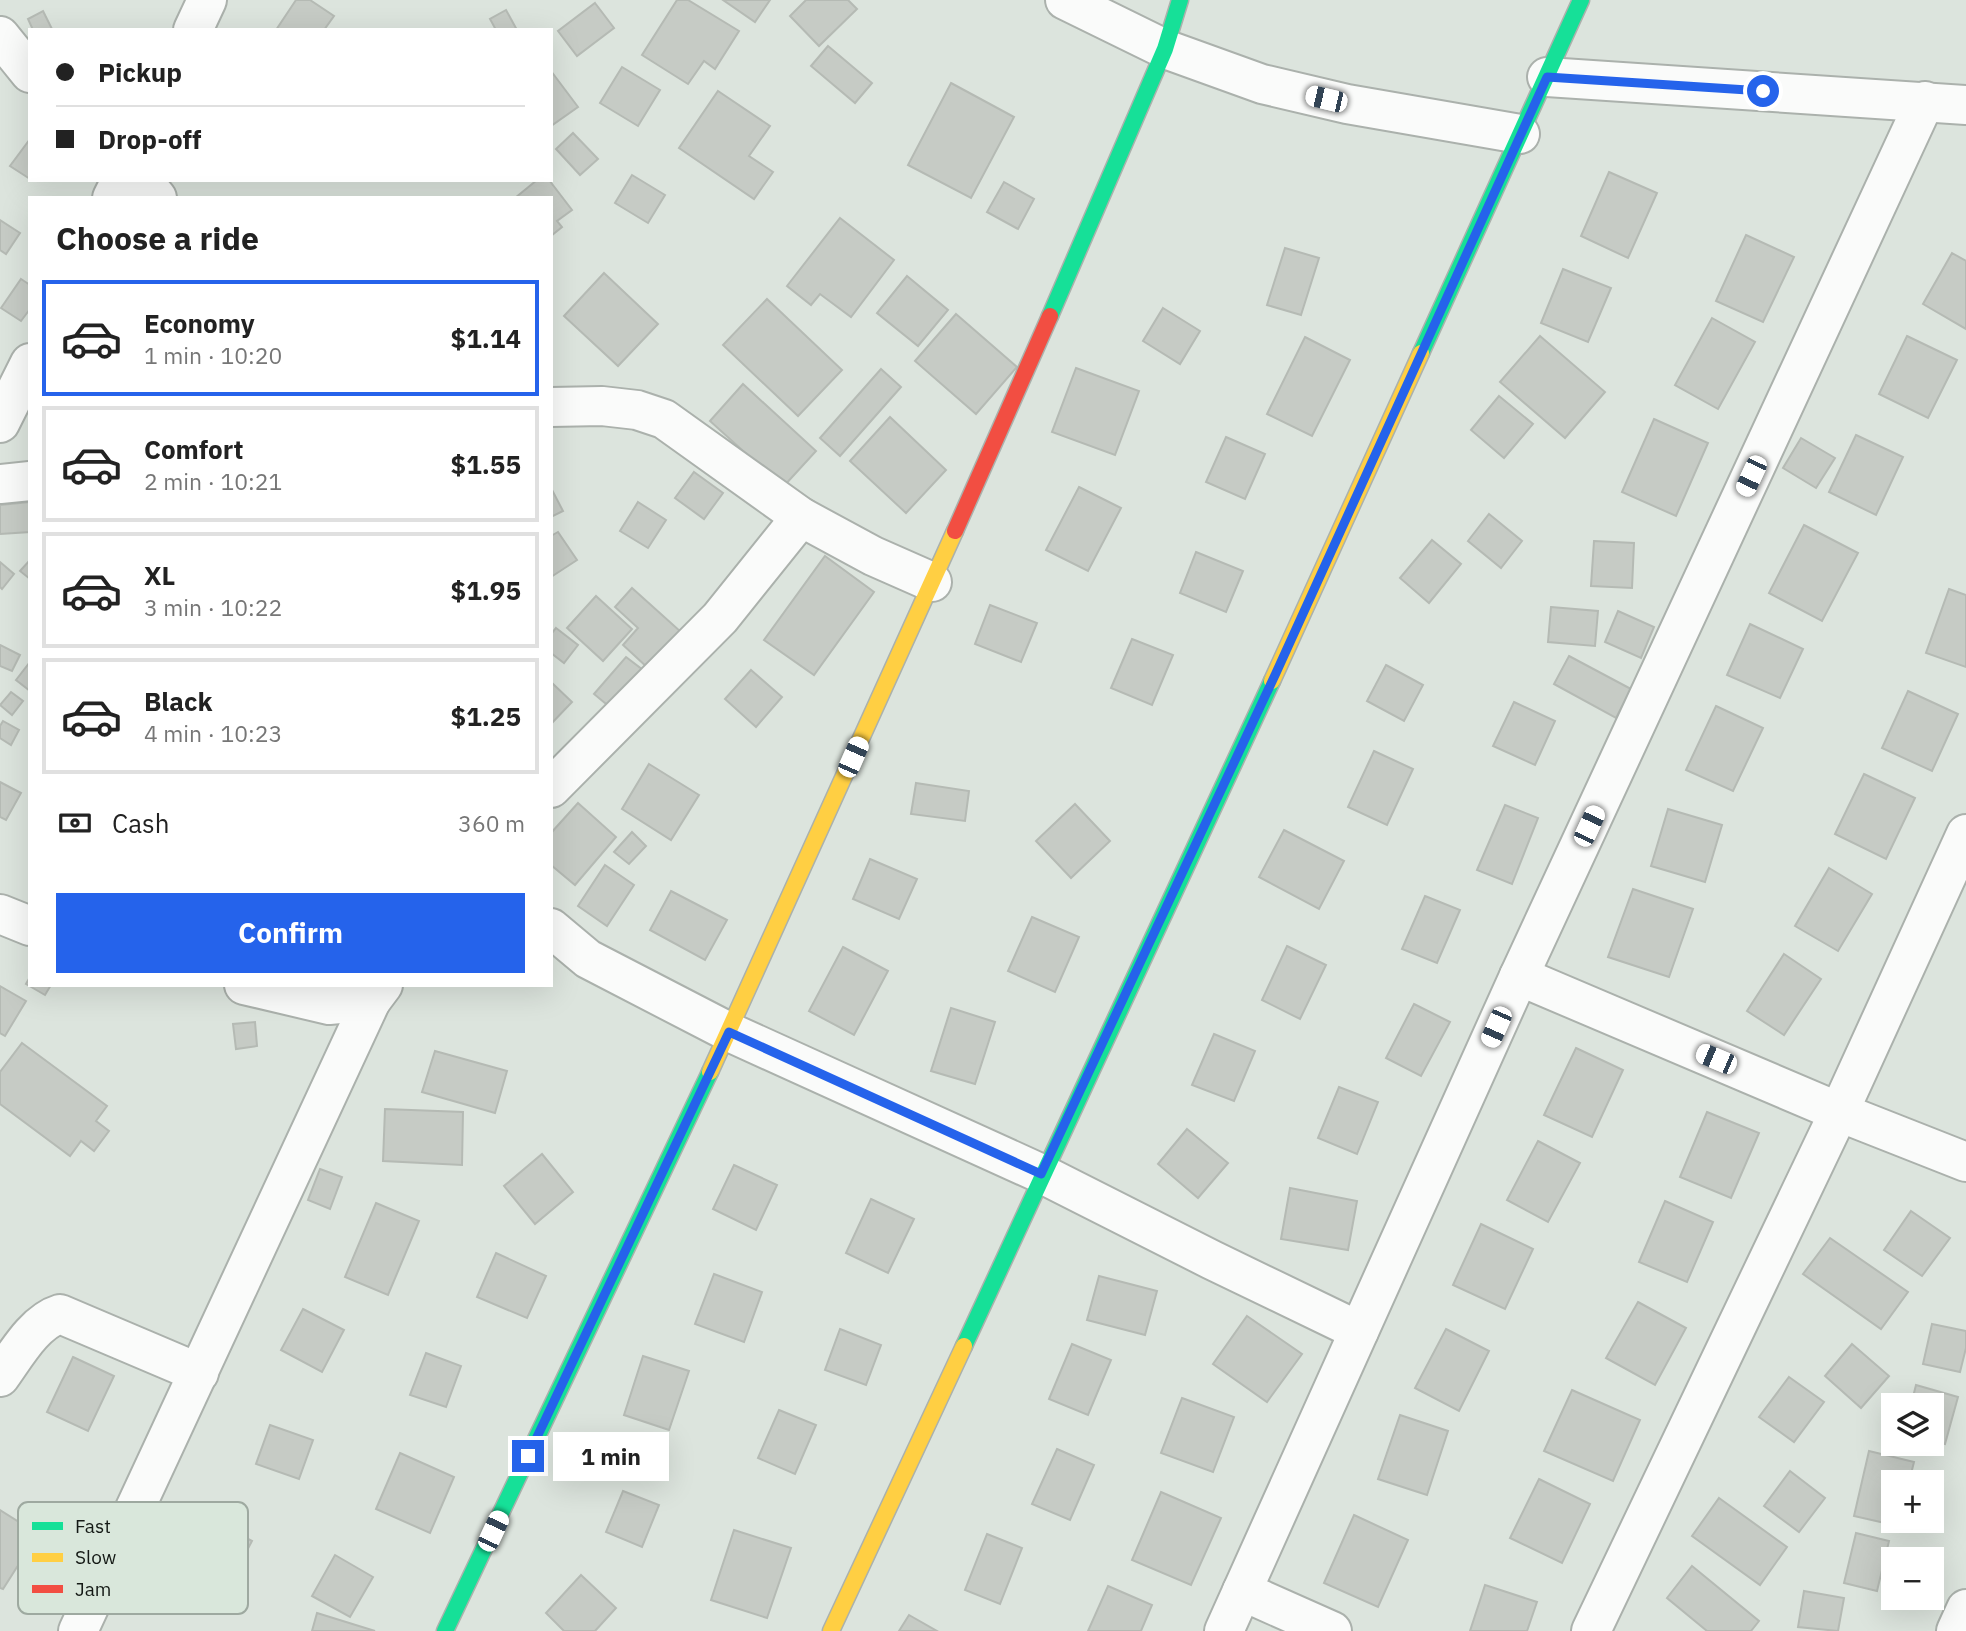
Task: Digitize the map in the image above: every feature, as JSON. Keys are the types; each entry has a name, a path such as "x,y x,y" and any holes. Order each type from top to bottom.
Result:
{"street":[{"path":"194,28 207,0"},
{"path":"1065,0 1164,49 1262,84 1348,104 1520,134"},
{"path":"445,1631 729,1032 932,582 1164,49 1180,0"},
{"path":"831,1631 1270,685 1581,0"},
{"path":"0,36 18,69"},
{"path":"1547,77 1925,101 1966,106"},
{"path":"1224,1631 1519,976 1925,101"},
{"path":"144,182 155,196"},
{"path":"0,423 28,367"},
{"path":"553,407 602,406 637,410 664,419 802,517 873,556 932,582"},
{"path":"0,484 28,481"},
{"path":"553,786 720,618 802,517"},
{"path":"1591,1631 1839,1112 1966,834"},
{"path":"0,914 28,925"},
{"path":"553,931 570,961 1041,1174 1212,1261 1359,1331"},
{"path":"1519,976 1839,1112 1966,1162"},
{"path":"252,987 329,1005 377,993"},
{"path":"138,1502 377,993"},
{"path":"0,1377 48,1317 60,1314 199,1373"},
{"path":"1242,1591 1332,1631"},
{"path":"1956,1631 1966,1609"},
{"path":"78,1631 86,1614"}],"building":[{"path":"296,0 310,0 334,16 325,28 277,28"},
{"path":"677,0 688,0 739,31 715,69 704,61 688,84 642,55"},
{"path":"723,0 770,0 755,22"},
{"path":"806,0 848,0 857,9 819,46 790,16"},
{"path":"595,3 614,28 577,56 558,31"},
{"path":"506,10 516,28 495,28 490,19"},
{"path":"43,11 52,28 32,28 28,19"},
{"path":"828,46 872,83 855,103 811,66"},
{"path":"622,67 660,90 638,126 600,103"},
{"path":"553,74 578,107 553,125"},
{"path":"951,83 1014,117 971,198 908,165"},
{"path":"718,91 770,126 749,156 773,172 754,199 679,148"},
{"path":"573,133 598,159 580,175 556,149"},
{"path":"28,142 28,178 10,166"},
{"path":"1609,172 1657,193 1628,258 1581,236"},
{"path":"632,175 665,195 648,223 615,203"},
{"path":"535,182 551,182 572,210 557,221 562,227 553,234 553,196 517,196"},
{"path":"1004,182 1034,199 1018,229 987,212"},
{"path":"840,218 894,260 851,317 820,294 811,305 787,286"},
{"path":"0,220 20,233 6,254 0,250"},
{"path":"1746,235 1794,257 1763,322 1716,301"},
{"path":"1285,248 1319,258 1301,315 1267,305"},
{"path":"1952,253 1966,261 1966,329 1923,304"},
{"path":"1563,269 1611,288 1588,342 1541,323"},
{"path":"604,273 658,324 618,366 564,316"},
{"path":"907,276 948,310 918,346 877,313"},
{"path":"21,279 28,284 28,312 21,321 1,308"},
{"path":"767,299 842,370 798,416 723,345"},
{"path":"1163,308 1200,331 1180,364 1143,341"},
{"path":"956,314 1017,367 976,414 915,361"},
{"path":"1712,318 1755,342 1718,409 1675,385"},
{"path":"1540,336 1605,392 1565,438 1500,382"},
{"path":"1907,336 1957,360 1928,418 1879,394"},
{"path":"1305,337 1350,360 1312,436 1267,414"},
{"path":"1076,368 1139,391 1115,455 1052,432"},
{"path":"881,369 901,387 840,456 820,438"},
{"path":"743,384 816,451 783,487 710,421"},
{"path":"1499,396 1533,424 1504,458 1471,430"},
{"path":"890,417 946,470 906,513 850,461"},
{"path":"1654,419 1708,443 1676,516 1622,492"},
{"path":"1856,435 1903,457 1876,515 1829,492"},
{"path":"1226,437 1265,454 1245,499 1206,482"},
{"path":"1801,438 1835,458 1816,488 1783,468"},
{"path":"694,472 723,493 704,519 675,498"},
{"path":"1079,487 1121,508 1088,571 1046,550"},
{"path":"553,492 563,511 553,516"},
{"path":"28,502 28,532 0,534 0,505"},
{"path":"638,502 666,520 648,548 620,531"},
{"path":"1489,514 1522,541 1501,568 1468,541"},
{"path":"1804,525 1858,553 1822,621 1769,593"},
{"path":"558,532 577,560 553,576 553,535"},
{"path":"1432,540 1461,564 1429,603 1400,578"},
{"path":"1594,541 1634,543 1632,588 1591,586"},
{"path":"1196,552 1243,571 1226,612 1180,593"},
{"path":"825,556 874,592 814,675 764,640"},
{"path":"0,562 14,574 2,589 0,587"},
{"path":"28,562 28,577 20,571"},
{"path":"632,588 681,632 648,668 623,645 638,628 615,607"},
{"path":"1949,589 1966,595 1966,667 1926,653"},
{"path":"596,596 632,629 603,661 567,628"},
{"path":"990,605 1037,623 1021,662 975,644"},
{"path":"1551,607 1598,611 1595,646 1548,642"},
{"path":"1618,611 1654,627 1641,658 1605,642"},
{"path":"1750,624 1803,649 1780,698 1727,675"},
{"path":"556,628 578,645 564,663 553,655 553,632"},
{"path":"1132,639 1173,655 1152,705 1111,688"},
{"path":"0,645 20,655 12,671 0,666"},
{"path":"1569,656 1631,689 1616,718 1554,684"},
{"path":"626,657 643,670 611,708 594,694"},
{"path":"28,665 28,689 16,680"},
{"path":"1386,665 1423,685 1404,721 1367,701"},
{"path":"751,670 782,697 756,727 725,699"},
{"path":"553,684 572,702 553,722"},
{"path":"1908,691 1958,714 1932,771 1882,748"},
{"path":"11,692 23,701 12,715 0,705"},
{"path":"1514,702 1555,721 1535,765 1493,746"},
{"path":"1716,706 1763,728 1733,791 1686,770"},
{"path":"3,721 19,730 11,745 0,738"},
{"path":"1374,751 1413,769 1387,825 1348,807"},
{"path":"649,764 699,795 671,840 622,809"},
{"path":"1864,774 1915,798 1886,859 1835,834"},
{"path":"0,782 21,793 6,820 0,817"},
{"path":"916,783 969,791 965,821 911,814"},
{"path":"578,803 616,837 575,885 553,867 553,831"},
{"path":"1075,804 1110,841 1071,878 1036,841"},
{"path":"1505,805 1538,818 1512,884 1477,870"},
{"path":"1668,809 1722,825 1705,882 1651,866"},
{"path":"1284,830 1344,861 1319,909 1259,877"},
{"path":"632,832 646,846 629,864 614,852"},
{"path":"870,859 917,879 899,919 853,899"},
{"path":"605,865 634,885 607,926 578,906"},
{"path":"1829,868 1872,894 1838,951 1795,926"},
{"path":"1633,889 1693,909 1669,977 1608,957"},
{"path":"671,891 727,920 705,960 650,930"},
{"path":"1425,896 1460,910 1437,963 1402,949"},
{"path":"1032,917 1079,937 1055,992 1008,971"},
{"path":"1287,946 1326,965 1300,1019 1262,1000"},
{"path":"843,947 888,971 854,1035 809,1011"},
{"path":"1784,954 1821,979 1784,1035 1747,1011"},
{"path":"0,986 26,1001 5,1036 0,1033"},
{"path":"31,987 50,987 45,995"},
{"path":"1414,1004 1450,1022 1421,1076 1386,1058"},
{"path":"951,1008 995,1022 975,1084 931,1071"},
{"path":"255,1022 257,1046 236,1049 233,1024"},
{"path":"1214,1034 1255,1051 1234,1101 1192,1085"},
{"path":"22,1043 107,1106 96,1121 109,1131 94,1151 81,1141 70,1156 0,1104 0,1072"},
{"path":"1576,1048 1623,1070 1592,1137 1544,1115"},
{"path":"435,1051 507,1071 495,1113 422,1092"},
{"path":"1339,1087 1378,1102 1357,1154 1318,1138"},
{"path":"385,1109 463,1112 462,1165 383,1161"},
{"path":"1707,1112 1759,1133 1731,1198 1680,1177"},
{"path":"1187,1129 1228,1163 1198,1198 1158,1164"},
{"path":"1538,1141 1580,1163 1548,1222 1507,1200"},
{"path":"542,1154 573,1192 535,1224 504,1186"},
{"path":"734,1165 777,1185 756,1230 713,1209"},
{"path":"320,1169 342,1177 330,1209 308,1200"},
{"path":"1290,1188 1357,1201 1348,1250 1281,1239"},
{"path":"871,1199 914,1219 888,1273 846,1253"},
{"path":"1665,1201 1713,1222 1687,1282 1639,1262"},
{"path":"376,1203 419,1221 388,1295 345,1277"},
{"path":"1911,1211 1950,1238 1922,1276 1884,1250"},
{"path":"1481,1224 1533,1249 1505,1309 1453,1285"},
{"path":"1830,1238 1908,1292 1881,1329 1803,1274"},
{"path":"496,1253 546,1276 527,1318 477,1297"},
{"path":"714,1274 762,1292 744,1342 695,1324"},
{"path":"1099,1276 1157,1291 1145,1335 1087,1320"},
{"path":"1638,1302 1686,1328 1655,1385 1606,1358"},
{"path":"303,1309 344,1330 322,1372 281,1350"},
{"path":"1247,1316 1302,1354 1267,1402 1213,1364"},
{"path":"1932,1324 1966,1331 1966,1348 1960,1372 1923,1364"},
{"path":"840,1329 881,1345 866,1385 825,1370"},
{"path":"1446,1329 1489,1351 1459,1411 1415,1388"},
{"path":"1072,1344 1111,1360 1088,1415 1049,1399"},
{"path":"1852,1344 1889,1376 1861,1408 1825,1376"},
{"path":"426,1353 461,1366 446,1407 410,1395"},
{"path":"643,1356 689,1371 669,1430 624,1415"},
{"path":"73,1357 114,1376 88,1431 47,1412"},
{"path":"1789,1377 1824,1402 1794,1442 1759,1417"},
{"path":"1916,1385 1944,1393 1914,1393"},
{"path":"1572,1390 1640,1420 1613,1481 1544,1451"},
{"path":"1944,1393 1958,1397 1944,1444"},
{"path":"1182,1398 1234,1417 1213,1472 1161,1453"},
{"path":"779,1410 816,1425 795,1474 758,1458"},
{"path":"1400,1415 1448,1431 1427,1495 1378,1479"},
{"path":"270,1425 313,1440 299,1479 256,1464"},
{"path":"1057,1449 1094,1465 1070,1520 1032,1504"},
{"path":"1869,1451 1914,1462 1912,1470 1881,1470 1881,1522 1854,1516"},
{"path":"400,1453 454,1477 430,1533 376,1509"},
{"path":"1790,1471 1825,1498 1799,1532 1764,1506"},
{"path":"1539,1479 1590,1504 1562,1563 1510,1538"},
{"path":"623,1491 659,1505 642,1547 606,1532"},
{"path":"1161,1492 1221,1518 1191,1585 1132,1560"},
{"path":"1719,1498 1787,1547 1760,1585 1692,1536"},
{"path":"0,1510 18,1521 18,1565 3,1589 0,1588"},
{"path":"1354,1515 1408,1540 1378,1607 1324,1583"},
{"path":"734,1530 791,1548 767,1618 711,1600"},
{"path":"1856,1533 1889,1541 1888,1547 1881,1547 1881,1574 1877,1591 1844,1583"},
{"path":"987,1534 1022,1548 1000,1604 965,1590"},
{"path":"335,1555 373,1577 350,1617 312,1596"},
{"path":"1692,1566 1759,1621 1751,1631 1707,1631 1667,1598"},
{"path":"581,1575 616,1608 595,1631 564,1631 546,1613"},
{"path":"1485,1585 1537,1602 1527,1631 1470,1631"},
{"path":"1108,1586 1152,1605 1141,1631 1088,1631"},
{"path":"1804,1591 1844,1598 1838,1631 1798,1627"},
{"path":"317,1613 375,1631 312,1631"},
{"path":"909,1615 937,1631 899,1631"}],"traffic: fast":[{"path":"1050,316 1165,49 1180,0"},
{"path":"1421,353 1581,0"},
{"path":"964,1346 1272,681"},
{"path":"445,1631 710,1072"}],"traffic: slow":[{"path":"1272,681 1421,353"},
{"path":"710,1072 955,531"},
{"path":"831,1631 964,1346"}],"traffic: jam":[{"path":"955,531 1050,316"}],"route":[{"path":"528,1456 729,1032 1041,1174 1276,673 1547,77 1763,91"}]}
